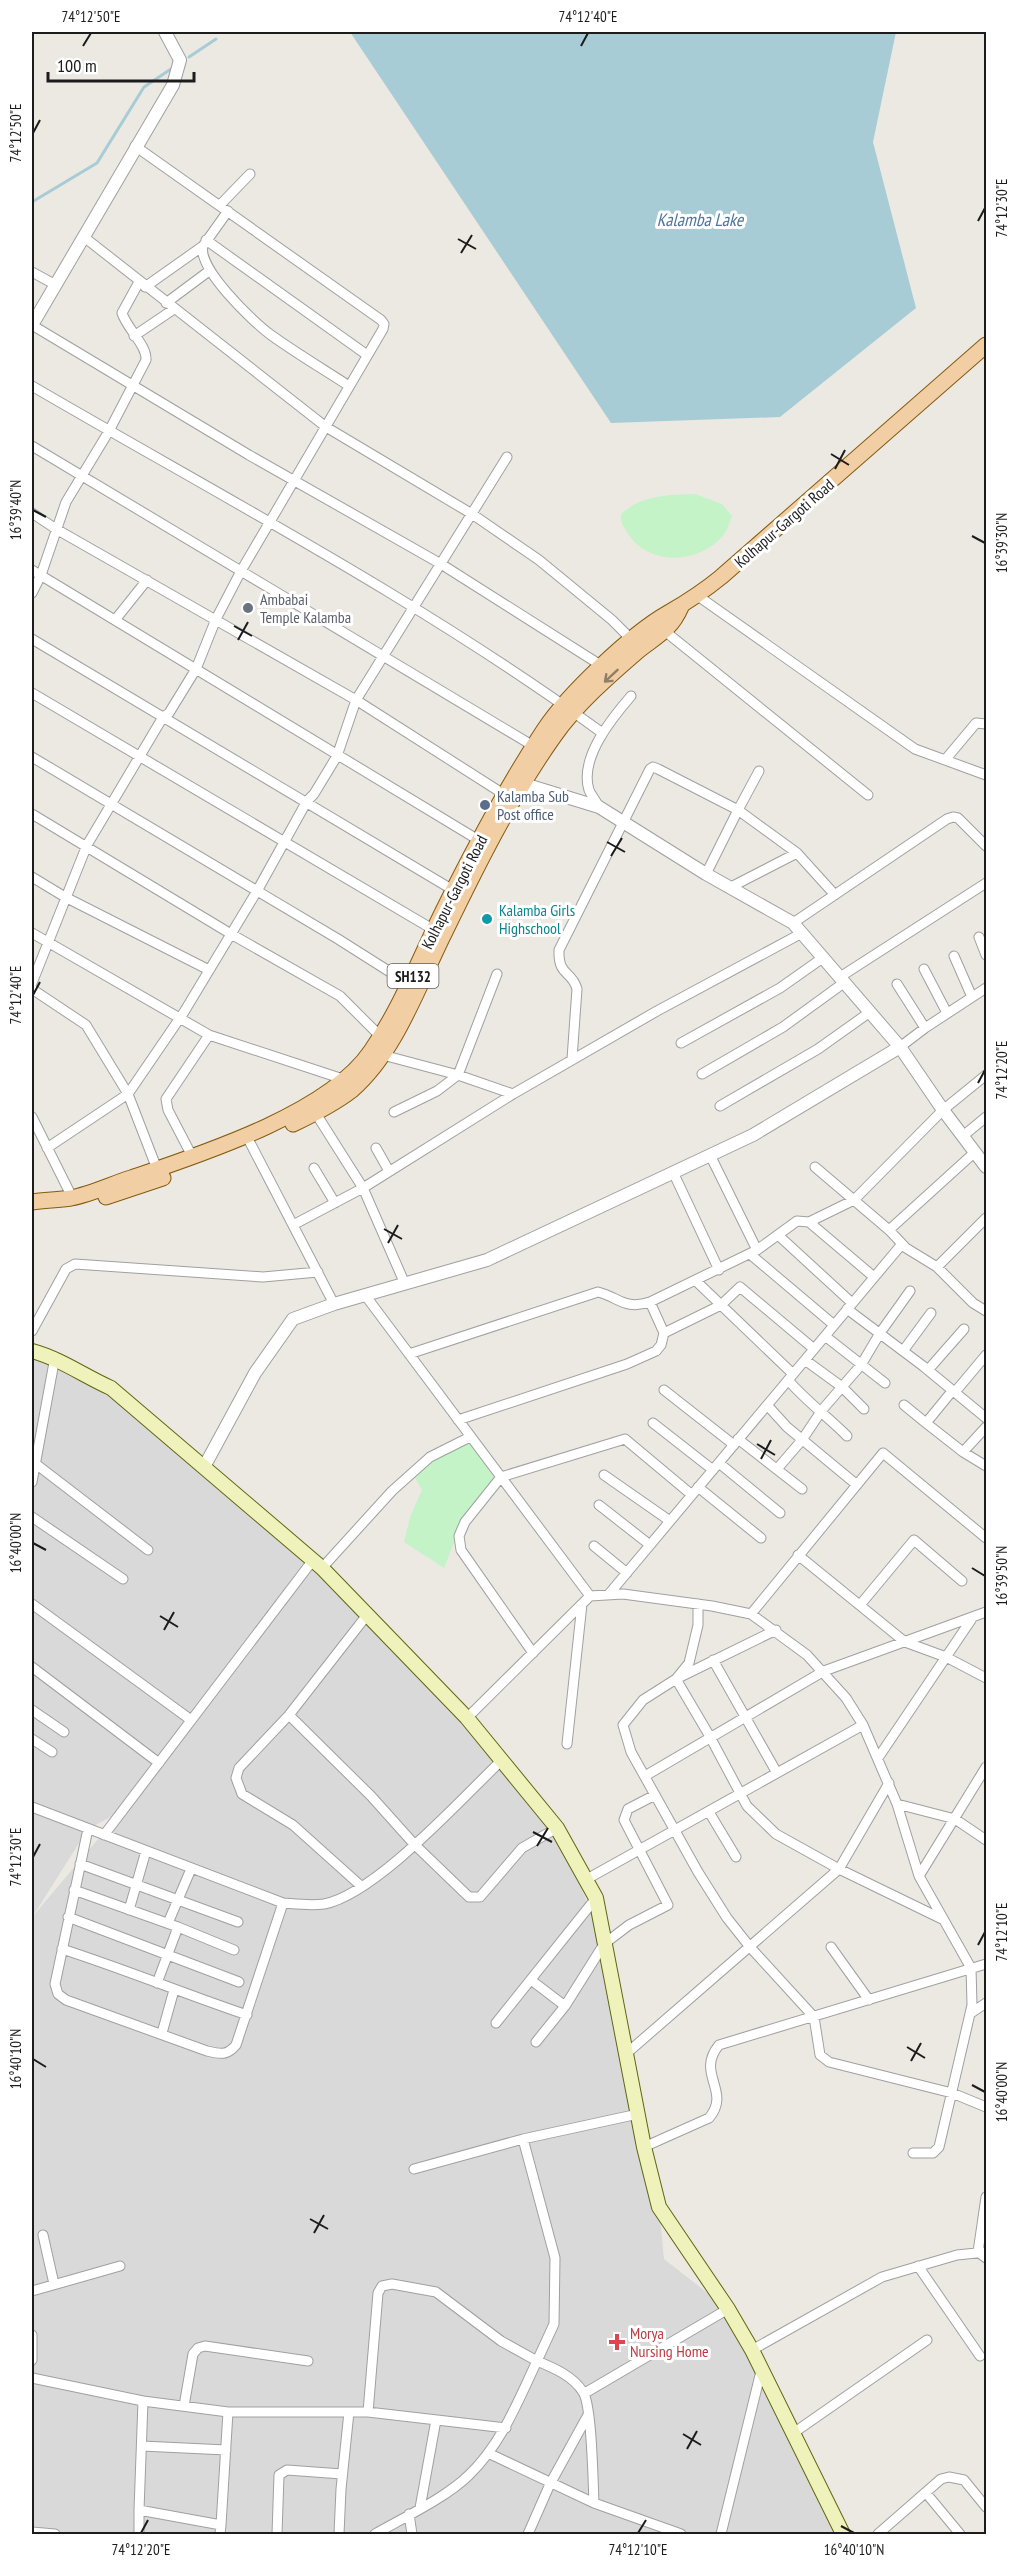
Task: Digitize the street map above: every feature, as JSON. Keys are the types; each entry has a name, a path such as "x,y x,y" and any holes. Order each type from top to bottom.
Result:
{"main road":[{"name":"Kolhapur-Gargoti Road","path":"313,1109 376,1053 380,1036 409,984 453,890 505,795 535,747 602,666 632,640 675,621 681,607 698,596 987,345"},
{"path":"32,1212 84,1204 139,1187 248,1139 352,1089 421,985 464,894 524,784 569,708 638,651 660,627"},
{"path":"32,1202 72,1197 248,1139"},
{"path":"32,1351 54,1357 84,1376 111,1388 318,1564 467,1718 557,1828 596,1898 644,2147 659,2207 728,2309 752,2350 840,2533"}],"street":[{"path":"165,32 179,53 180,66 173,85 135,146 84,237 33,318 133,386 441,564 602,666"},
{"path":"32,983 87,845 164,717 170,713 196,669 216,619 241,571 383,329 381,320 135,146"},
{"path":"250,174 224,208 204,243 201,251 209,271 271,335 349,386"},
{"path":"84,237 326,427 471,514 539,560 612,620 632,640"},
{"path":"32,593 41,575 66,502 109,431 147,356 128,329 122,313 142,284 204,243"},
{"path":"204,243 367,355"},
{"path":"134,336 209,271"},
{"path":"32,272 54,284"},
{"path":"32,386 415,606 569,708 601,732"},
{"path":"32,446 535,747"},
{"path":"47,1148 128,1094 180,1019 257,891 307,801 314,794 337,756 356,700 507,457"},
{"path":"32,513 56,529 356,700 505,795"},
{"path":"32,570 480,841"},
{"path":"115,620 147,580"},
{"path":"698,596 915,749 987,775"},
{"path":"660,627 868,795"},
{"path":"32,639 453,890"},
{"path":"32,693 434,930"},
{"path":"599,807 589,789 589,771 601,732 631,696"},
{"path":"945,760 976,723 987,724"},
{"path":"32,757 409,984"},
{"path":"572,1059 577,989 575,982 561,970 558,963 559,950 623,821 653,767 738,810 797,853 835,895"},
{"path":"706,874 759,771"},
{"path":"524,784 599,807 706,874 731,886 793,923 900,1047 963,1136 980,1152 987,1167"},
{"path":"32,814 87,845 231,934 340,996 380,1036"},
{"path":"793,923 953,817 958,818 987,846"},
{"path":"731,886 797,853"},
{"path":"32,876 65,897 209,970"},
{"path":"702,1074 783,1027 842,979 987,883"},
{"path":"32,933 209,1035 346,1080"},
{"path":"293,1225 363,1188 572,1059 802,933"},
{"path":"979,937 987,955"},
{"path":"954,956 972,997"},
{"path":"681,1043 780,988 824,957"},
{"path":"924,969 947,1013"},
{"path":"394,1112 437,1091 458,1075 497,974"},
{"path":"897,984 924,1028"},
{"path":"204,1467 249,1383 281,1333 293,1319 365,1295 487,1260 753,1135 900,1047 924,1028 987,988"},
{"path":"32,989 86,1025 128,1094 157,1169"},
{"path":"720,1106 818,1049 870,1012"},
{"path":"192,1156 168,1110 166,1099 209,1035"},
{"path":"376,1053 458,1075 513,1094"},
{"path":"409,1354 598,1292 626,1305 637,1306 720,1270 754,1252 797,1221 809,1222 854,1200 944,1110 987,1075"},
{"path":"313,1109 363,1188 405,1284"},
{"path":"32,1117 72,1197"},
{"path":"963,1136 987,1117"},
{"path":"248,1139 334,1305"},
{"path":"376,1148 389,1171"},
{"path":"889,1230 980,1152"},
{"path":"710,1155 754,1252 834,1325"},
{"path":"815,1167 889,1230 902,1244 936,1267 981,1310 987,1311"},
{"path":"314,1168 335,1203"},
{"path":"673,1172 720,1270"},
{"path":"936,1267 987,1218"},
{"path":"809,1222 874,1277"},
{"path":"778,1235 880,1333 984,1412"},
{"path":"609,1594 902,1244"},
{"path":"32,1331 66,1269 75,1264 263,1277 318,1272"},
{"path":"696,1281 790,1377 804,1399 822,1410 847,1436"},
{"path":"664,1333 721,1305 740,1287 814,1349"},
{"path":"777,1469 802,1440 822,1410 861,1365 880,1333 910,1291"},
{"path":"365,1295 590,1596"},
{"path":"458,1420 627,1364 656,1351 662,1345 664,1333 650,1302"},
{"path":"903,1351 931,1313"},
{"path":"928,1370 964,1329"},
{"path":"825,1336 885,1383"},
{"path":"926,1423 987,1355"},
{"path":"32,1482 33,1463 54,1357"},
{"path":"805,1360 842,1387 864,1409"},
{"path":"664,1390 802,1489"},
{"path":"767,1405 802,1440 856,1485"},
{"path":"904,1405 963,1452 987,1466"},
{"path":"653,1423 780,1513"},
{"path":"963,1452 987,1427"},
{"path":"104,1835 191,1720 318,1564 430,1456 470,1437"},
{"path":"533,1653 461,1550 459,1536 465,1522 501,1478 625,1439 761,1538"},
{"path":"751,1614 883,1452 987,1538"},
{"path":"33,1463 148,1550"},
{"path":"604,1475 670,1521"},
{"path":"599,1505 650,1545"},
{"path":"32,1517 123,1579"},
{"path":"860,1605 914,1540 962,1581"},
{"path":"594,1546 627,1573"},
{"path":"798,1555 905,1642 946,1657 987,1678"},
{"path":"467,1718 590,1596 609,1594 698,1604 751,1614 776,1630 824,1671 864,1725 897,1804 919,1876 971,1968 973,1993 970,2013 939,2147 933,2153 913,2152"},
{"path":"32,1604 191,1720"},
{"path":"567,1744 582,1604"},
{"path":"676,1679 689,1664 698,1625 698,1604"},
{"path":"645,1776 824,1671 987,1612"},
{"path":"361,1886 293,1825 242,1794 236,1778 239,1768 289,1715 367,1615"},
{"path":"878,1758 973,1617"},
{"path":"776,1630 676,1679 643,1700 623,1725 631,1752 727,1918 750,1947 814,2017 820,2055 829,2062 952,2093 987,2107"},
{"path":"713,1660 777,1773"},
{"path":"32,1667 159,1763"},
{"path":"676,1679 747,1806 776,1834 839,1869 944,1920"},
{"path":"32,1710 64,1732"},
{"path":"289,1715 372,1796 414,1844 469,1897 480,1897 522,1848 557,1828"},
{"path":"587,1879 864,1725"},
{"path":"32,1739 52,1752"},
{"path":"32,1807 283,1903 325,1904 361,1886 387,1869 502,1760"},
{"path":"919,1876 987,1767"},
{"path":"627,2053 839,1869 889,1783"},
{"path":"536,2042 565,2006 604,1944 629,1925 668,1905 624,1820 628,1809 655,1795"},
{"path":"897,1804 955,1819 987,1840"},
{"path":"709,1812 736,1857"},
{"path":"88,1829 55,1984 58,1994 66,2000 223,2054 230,2052 236,2045 247,2015 283,1903"},
{"path":"129,1910 146,1851"},
{"path":"80,1864 238,1922"},
{"path":"168,1923 191,1869"},
{"path":"74,1890 168,1923 234,1950"},
{"path":"496,2024 596,1898"},
{"path":"68,1917 239,1982"},
{"path":"157,1983 178,1927"},
{"path":"831,1947 869,2000"},
{"path":"62,1949 247,2015"},
{"path":"644,2147 708,2118 716,2109 719,2103 710,2065 712,2055 719,2045 987,1964"},
{"path":"531,1980 565,2006"},
{"path":"162,2033 174,1990"},
{"path":"970,2013 987,2003"},
{"path":"414,2169 523,2139 638,2114"},
{"path":"375,2535 469,2476 506,2428 555,2324 555,2258 523,2139"},
{"path":"987,2197 982,2252 987,2258"},
{"path":"43,2235 54,2284"},
{"path":"752,2350 882,2277 918,2266 982,2252"},
{"path":"32,2291 120,2266"},
{"path":"918,2266 980,2356"},
{"path":"368,2412 378,2293 382,2286 392,2284 436,2292 501,2341 570,2377 585,2393 594,2503"},
{"path":"585,2393 728,2309"},
{"path":"32,2336 32,2360"},
{"path":"792,2434 927,2340"},
{"path":"184,2406 193,2354 198,2348 205,2346 308,2361"},
{"path":"721,2535 761,2371"},
{"path":"32,2378 143,2401 228,2412 368,2412 506,2428"},
{"path":"139,2535 143,2401"},
{"path":"139,2510 220,2530 228,2412"},
{"path":"339,2535 342,2474 349,2412"},
{"path":"528,2535 550,2484 588,2415"},
{"path":"420,2508 436,2420"},
{"path":"142,2446 226,2450"},
{"path":"488,2453 594,2503 664,2532 681,2535"},
{"path":"277,2535 279,2475 287,2470 342,2474"},
{"path":"878,2535 941,2479 959,2475 987,2507"},
{"path":"926,2493 960,2535"},
{"path":"409,2514 412,2535"},
{"path":"32,2532 55,2535"}],"shaded area":[{"path":"32,1353 84,1376 192,1457 313,1560 467,1718 557,1828 604,1944 659,2207 664,2259 728,2309 844,2534 32,2534","holes":["120,1813 33,1916 88,1829"]}],"green space":[{"path":"695,494 722,504 732,516 725,533 715,543 690,556 676,558 650,553 638,545 622,522 621,514 638,503 665,496"},
{"path":"470,1443 495,1479 466,1512 444,1568 404,1542 410,1517 422,1490 414,1476 432,1460"}],"water":[{"name":"Kalamba Lake","path":"350,32 896,32 873,142 916,308 780,417 611,423"}],"waterway":[{"path":"189,57 216,39"},
{"path":"32,202 97,163 144,87 171,69"}],"place":[{"name":"Ambabai Temple Kalamba","path":"248,608"},
{"name":"Kalamba Sub Post office","path":"485,805"},
{"name":"Kalamba Girls Highschool","path":"487,919"},
{"name":"Morya Nursing Home","path":"617,2342"}]}
